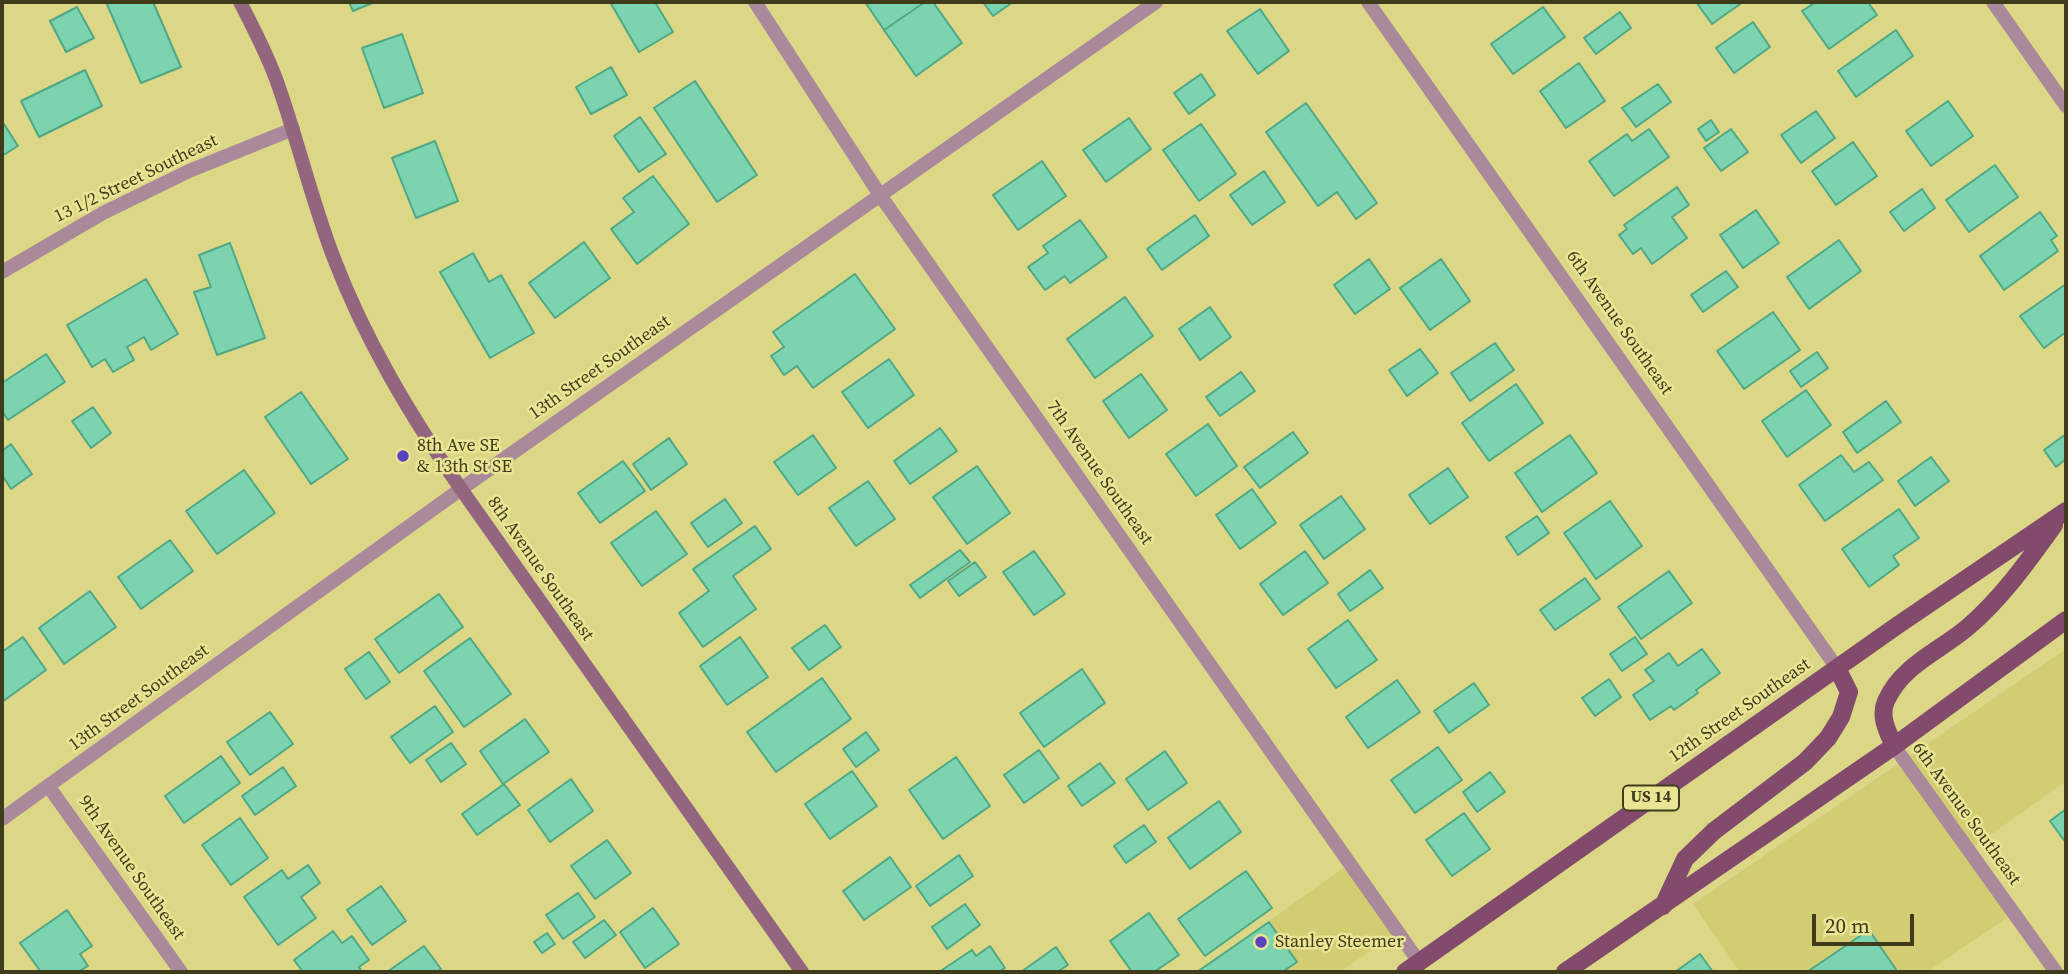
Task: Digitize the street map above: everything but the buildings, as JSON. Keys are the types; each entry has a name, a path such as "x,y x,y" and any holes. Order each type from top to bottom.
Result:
{"main road":[{"name":"12th Street Southeast","path":"1412,967 1837,668 2065,512"},
{"path":"1894,746 1882,718 1885,703 1898,681 1914,665 1968,627 2012,583 2065,512"},
{"path":"1565,972 1894,746 2066,620"},
{"path":"1663,906 1685,859 1714,831 1805,762 1828,738 1841,717 1849,692 1837,668"}],"street":[{"name":"8th Avenue Southeast","path":"240,2 275,76 324,232 355,309 387,374 425,437 461,489 802,972"},
{"name":"7th Avenue Southeast","path":"755,2 880,195 1412,967"},
{"name":"13th Street Southeast","path":"2,819 461,489 1156,2"},
{"name":"6th Avenue Southeast","path":"1368,2 1837,668"},
{"path":"1993,2 2066,106"},
{"name":"13 1/2 Street Southeast","path":"2,272 103,213 189,171 293,130"},
{"name":"6th Avenue Southeast","path":"1894,746 2056,972"},
{"name":"9th Avenue Southeast","path":"49,787 181,972"}],"shaded area":[{"path":"2066,649 2066,781 1969,850 2014,913 1927,972 1740,972 1693,904"},
{"path":"1349,864 1397,932 1340,972 1197,972"}],"place":[{"name":"8th Ave SE & 13th St SE","path":"403,456"},
{"name":"Stanley Steemer","path":"1261,942"}]}
